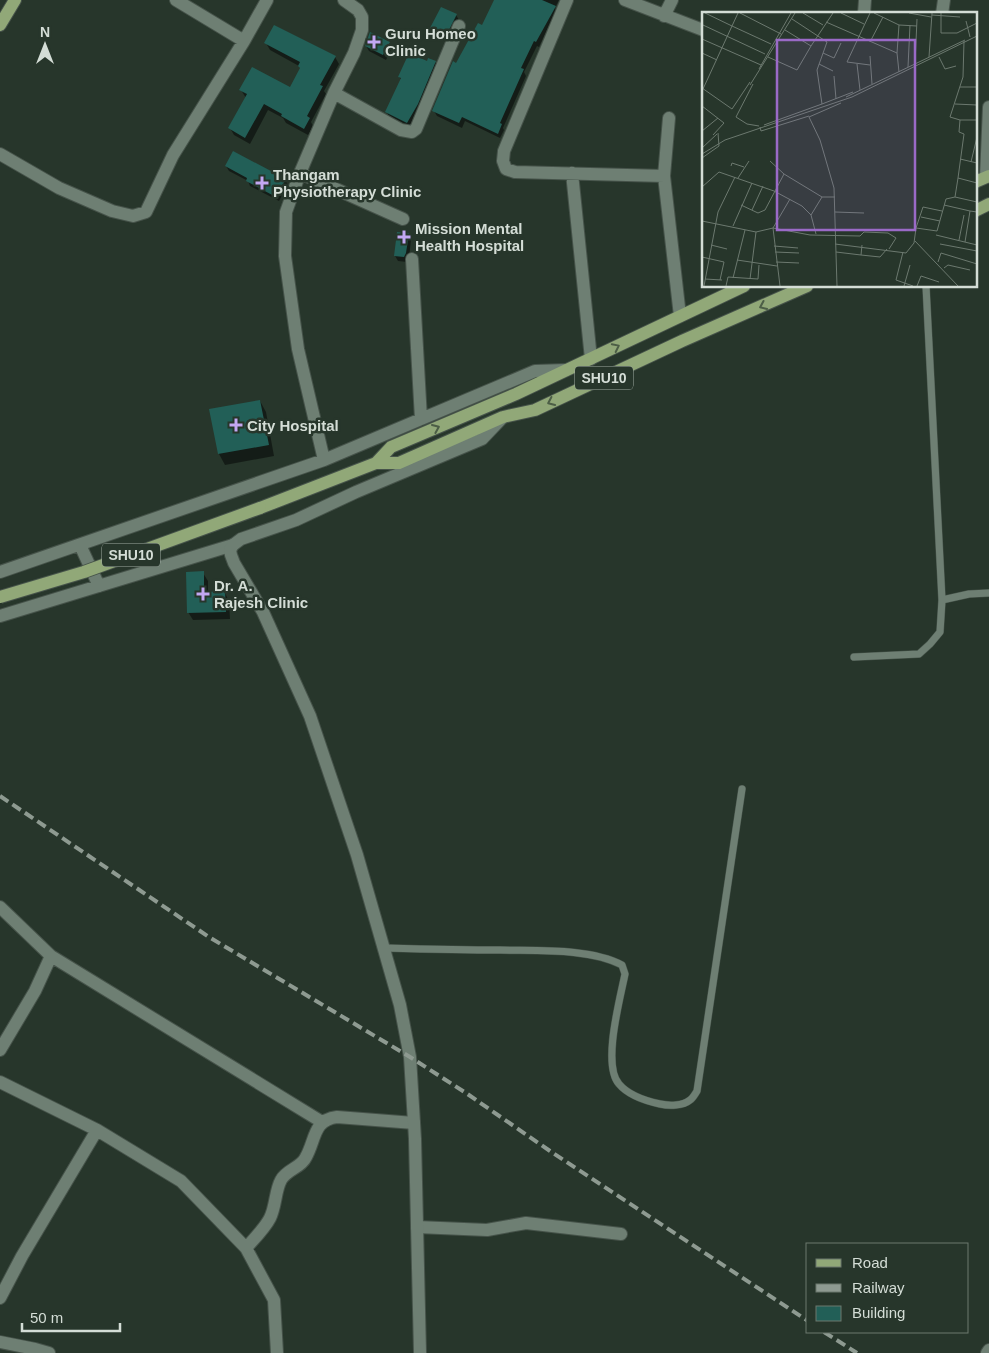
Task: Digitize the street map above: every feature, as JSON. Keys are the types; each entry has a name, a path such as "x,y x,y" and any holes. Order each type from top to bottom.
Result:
{"main road":[{"path":"0,25 15,0"},
{"path":"976,210 989,204"},
{"name":"SHU10","path":"376,463 391,447 516,394 740,288"},
{"name":"SHU10","path":"0,597 84,572 260,508 376,463 399,463 503,417 534,410 682,341 802,288"}],"street":[{"path":"176,0 244,41"},
{"path":"0,154 59,188 112,211 133,216 146,212 173,155 244,41 267,0"},
{"path":"324,460 298,350 285,256 286,212 300,173 334,93 354,53 362,30 362,17 358,10 344,0"},
{"path":"567,0 504,151 502,161 506,169 514,172 664,176"},
{"path":"625,0 702,30"},
{"path":"664,16 672,0"},
{"path":"334,93 401,130 412,132 416,129 459,26"},
{"path":"983,178 989,107"},
{"path":"669,118 664,176 680,316"},
{"path":"300,173 403,219"},
{"path":"572,174 591,359"},
{"path":"412,259 421,420"},
{"path":"0,572 324,460 535,371 566,370"},
{"path":"0,616 233,544 240,539 296,520 482,438 503,417"},
{"path":"80,544 99,586"},
{"path":"233,544 230,550 234,563 263,612 310,716 354,846 400,1005 410,1057 414,1123 420,1353"},
{"path":"0,908 51,956 322,1122"},
{"path":"0,1050 34,992 51,956"},
{"path":"0,1082 96,1130 181,1181 246,1248 274,1300 277,1353"},
{"path":"246,1248 270,1219 281,1181 287,1173 301,1164 306,1157 315,1132 322,1122 329,1118 337,1117 414,1123"},
{"path":"0,1298 22,1256 96,1130"},
{"path":"417,1227 487,1230 526,1222 621,1234"},
{"path":"0,1342 48,1353"}],"lane":[{"path":"854,658 920,654 940,632 942,600 926,288"},
{"path":"942,600 969,594 989,593"},
{"path":"385,948 540,951 588,954 612,960 622,966 625,974 612,1046 612,1064 618,1083 634,1096 653,1103 670,1106 690,1101 697,1091 742,790"}],"building":[{"path":"494,0 542,0 556,6 536,42 534,41 521,68 524,69 500,123 502,124 498,134 462,117 459,123 432,111 453,61 456,63 478,23 482,25"},
{"path":"441,7 457,14 446,36 430,28"},
{"path":"274,25 336,56 320,85 323,86 307,116 310,118 304,129 264,104 245,138 228,128 247,94 239,90 252,67 290,87 300,68 298,66 300,62 264,43"},
{"path":"370,32 390,42 383,55 365,46"},
{"path":"409,53 427,61 428,58 436,61 418,104 407,123 385,112 401,78 398,77"},
{"path":"233,151 286,179 276,197 246,181 247,178 225,166"},
{"path":"397,232 409,233 404,257 394,256"},
{"path":"260,400 269,445 218,454 209,409"},
{"path":"204,571 204,592 225,591 226,612 187,613 186,572"}],"railway":[{"path":"0,796 209,937 410,1057 466,1093 550,1151 806,1320"},
{"path":"826,1333 857,1353"}],"place":[{"name":"Guru Homeo Clinic","path":"374,42"},
{"name":"Thangam Physiotherapy Clinic","path":"262,183"},
{"name":"Mission Mental Health Hospital","path":"404,237"},
{"name":"City Hospital","path":"236,425"},
{"name":"Dr. A. Rajesh Clinic","path":"203,594"}]}
